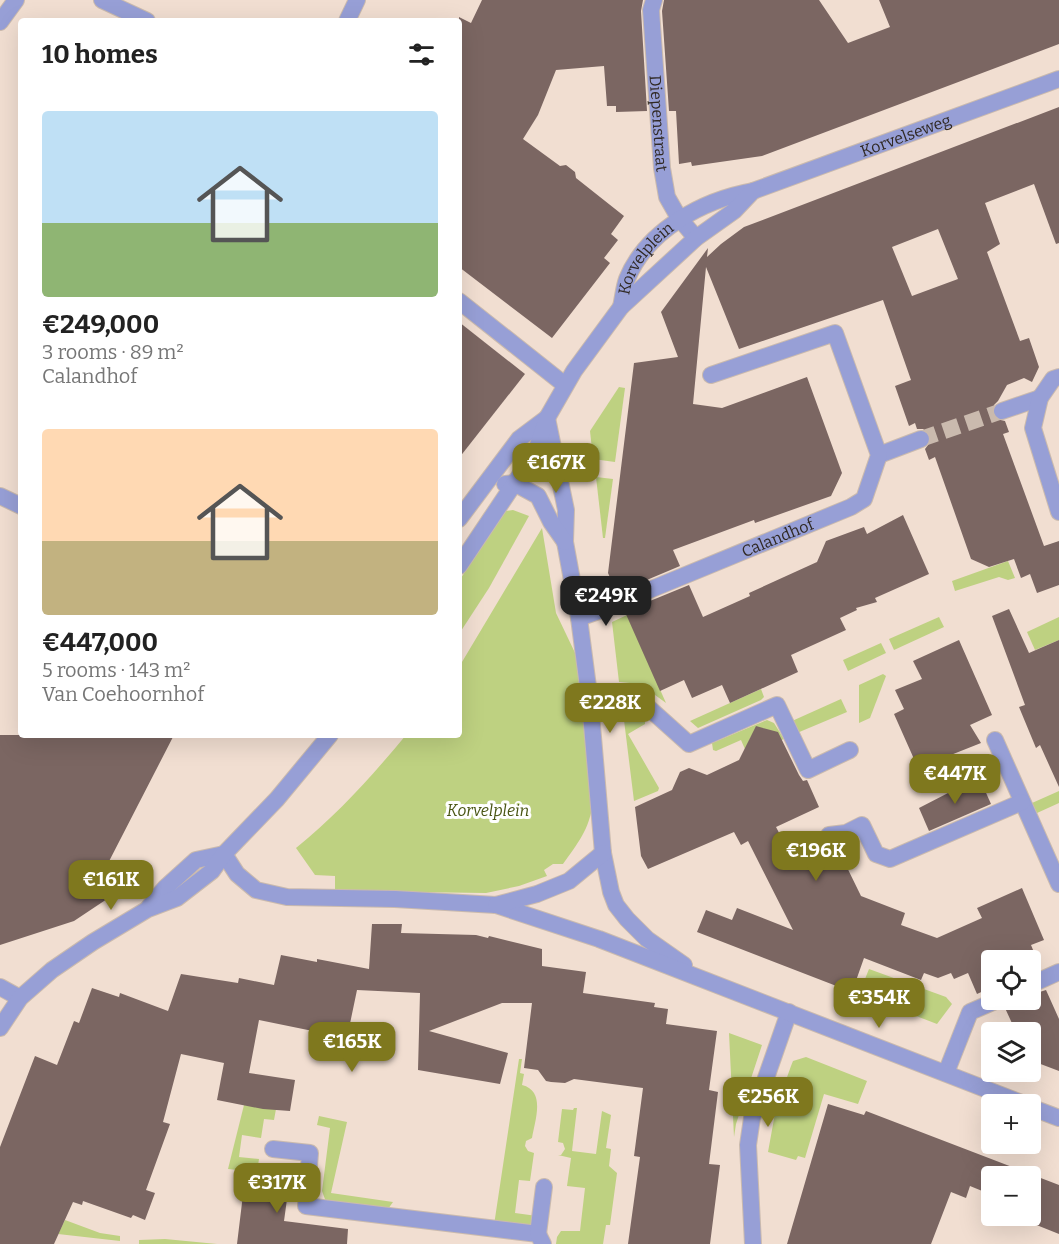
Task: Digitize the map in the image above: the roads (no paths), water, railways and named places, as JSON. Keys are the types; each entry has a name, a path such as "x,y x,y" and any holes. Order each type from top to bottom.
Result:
{"street":[{"path":"0,22 16,0"},
{"path":"102,0 141,18"},
{"path":"348,18 357,0"},
{"name":"Diepenstraat","path":"654,0 651,10 662,168 668,196 679,218 696,238"},
{"name":"Korvelseweg","path":"679,218 727,196 753,191 1059,79"},
{"name":"Korvelseweg","path":"696,238 734,211 753,191"},
{"name":"Korvelplein","path":"621,307 627,280 643,252 679,218"},
{"name":"Korvelplein","path":"462,561 536,451 547,418 565,385 621,307 696,238"},
{"path":"462,303 565,385"},
{"path":"711,375 835,333 879,455 921,439"},
{"path":"1059,377 1053,379 1040,398 1033,428 1059,512"},
{"path":"1002,411 1040,398"},
{"path":"547,418 566,510 566,542 590,702 603,853 613,898 627,919 647,939 679,963 721,985"},
{"name":"Korvelplein","path":"462,515 519,439 547,418"},
{"name":"Calandhof","path":"648,591 851,507 864,499 879,455"},
{"path":"483,488 495,484 514,483 538,496 551,522 566,542"},
{"path":"579,618 621,603"},
{"path":"590,702 624,697 641,701 689,744 777,705 808,770 850,750"},
{"path":"0,1028 20,998 52,970 148,909 177,898 212,871 224,854 277,799 327,738"},
{"path":"995,740 1059,884"},
{"path":"829,835 846,833 862,825 876,854 891,859 1022,802"},
{"path":"496,905 537,894 569,881 603,853"},
{"path":"224,854 237,874 256,890 286,897 395,899 496,905 599,939 999,1094"},
{"path":"1041,980 1059,972"},
{"path":"0,987 20,998"},
{"path":"946,1073 970,1012 981,1007"},
{"path":"753,1244 748,1145 752,1118 789,1012"},
{"path":"1041,1111 1059,1118"},
{"path":"273,1149 310,1153 306,1206 541,1239 544,1187"}],"tunnel":[{"path":"921,439 1002,411"},
{"path":"621,603 647,591"}]}
